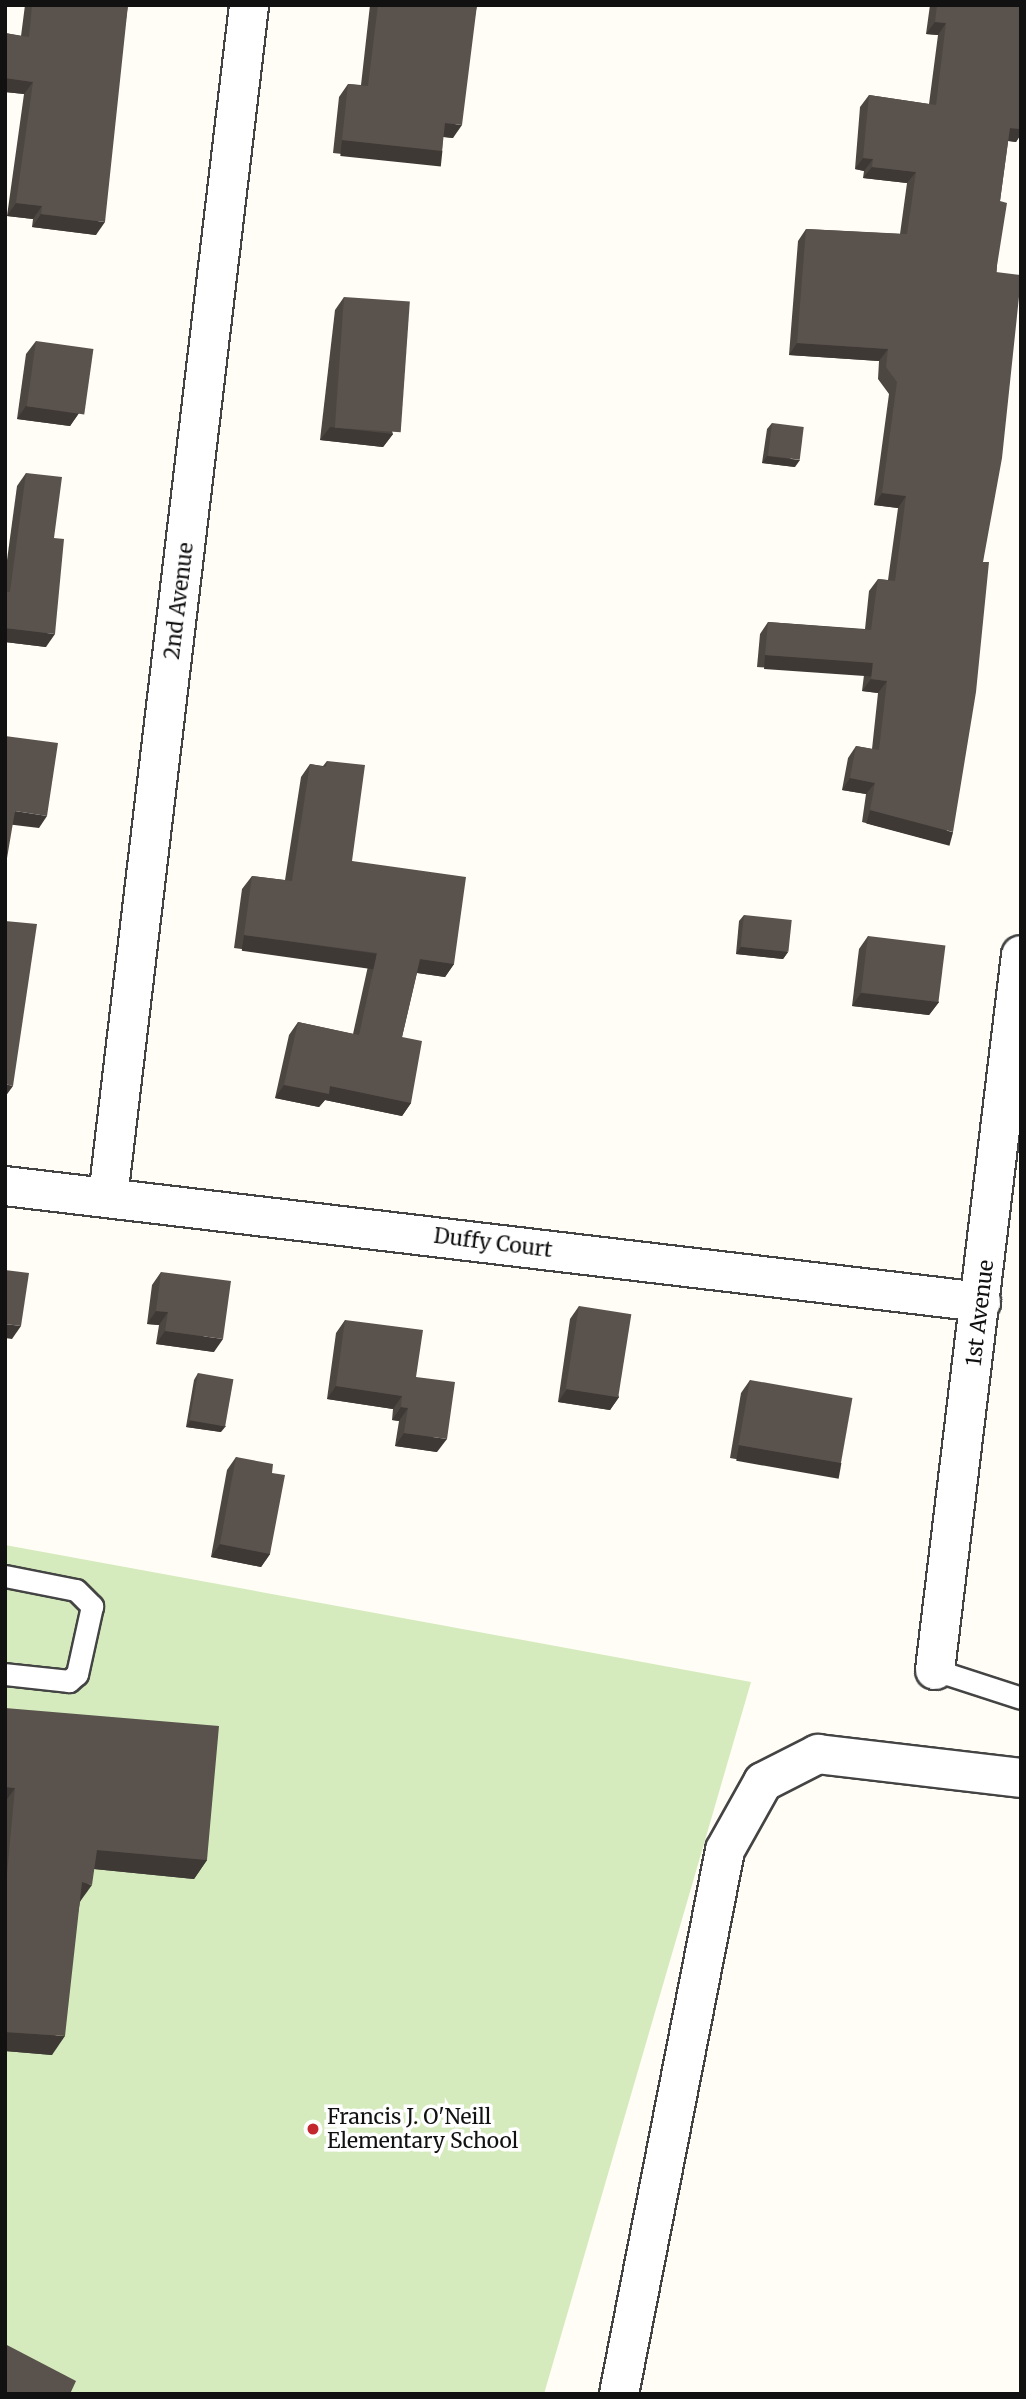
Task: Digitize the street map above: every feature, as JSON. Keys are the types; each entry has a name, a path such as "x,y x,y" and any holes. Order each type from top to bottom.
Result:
{"street":[{"name":"2nd Avenue","path":"108,1197 249,5"},
{"name":"1st Avenue","path":"935,1670 1021,955"},
{"name":"Duffy Court","path":"5,1186 981,1302"},
{"path":"619,2394 725,1850 763,1782 818,1754 1021,1778"}],"lane":[{"path":"5,1576 76,1590 92,1606 78,1674 69,1681 5,1674"},
{"path":"935,1670 1021,1698"}],"green space":[{"name":"Francis J. O'Neill Elementary School","path":"5,1545 751,1682 544,2394 5,2394"}],"building":[{"path":"32,5 128,5 105,222 41,214 42,206 16,203 33,82 5,78 5,33 29,37"},
{"path":"378,5 477,5 462,125 445,123 442,151 342,140 348,84 368,86"},
{"path":"937,5 1021,5 1021,129 1010,128 1000,201 1007,203 996,272 1021,275 1021,278 1002,458 983,562 989,562 976,692 953,832 870,810 875,783 850,778 856,746 879,750 887,681 871,679 873,663 765,655 768,622 871,630 878,579 895,581 906,496 882,493 897,382 886,367 888,349 797,343 806,229 907,234 916,172 872,167 873,159 863,158 869,95 936,105 946,23 935,22"},
{"path":"344,297 410,302 401,432 335,428"},
{"path":"36,341 93,349 84,414 27,406"},
{"path":"772,423 804,427 800,460 768,456"},
{"path":"26,473 62,477 54,538 64,539 55,634 5,628 5,592 10,592"},
{"path":"5,736 58,743 47,816 15,811 5,870"},
{"path":"327,761 365,765 352,861 466,877 454,964 420,959 402,1037 422,1041 411,1103 330,1086 329,1094 284,1085 298,1022 359,1035 377,953 244,935 252,876 292,881 310,764 326,767"},
{"path":"744,915 792,920 788,952 741,947"},
{"path":"5,921 37,924 13,1086 5,1084"},
{"path":"868,936 945,946 938,1002 861,993"},
{"path":"5,1270 29,1273 21,1326 5,1324"},
{"path":"161,1272 231,1281 223,1339 165,1331 168,1312 156,1311"},
{"path":"579,1306 631,1314 618,1397 566,1389"},
{"path":"345,1320 423,1330 416,1377 455,1382 447,1439 404,1433 408,1408 401,1407 402,1396 336,1386"},
{"path":"198,1373 233,1379 225,1427 190,1420"},
{"path":"750,1380 852,1398 841,1463 739,1445"},
{"path":"236,1457 273,1464 272,1473 285,1475 270,1554 220,1544"},
{"path":"5,1708 219,1726 207,1860 97,1850 92,1885 82,1882 65,2036 5,2032 5,1874 15,1788 5,1787"},
{"path":"5,2344 76,2381 70,2394 5,2394"}],"place":[{"name":"Francis J. O'Neill Elementary School","path":"313,2129"}]}
